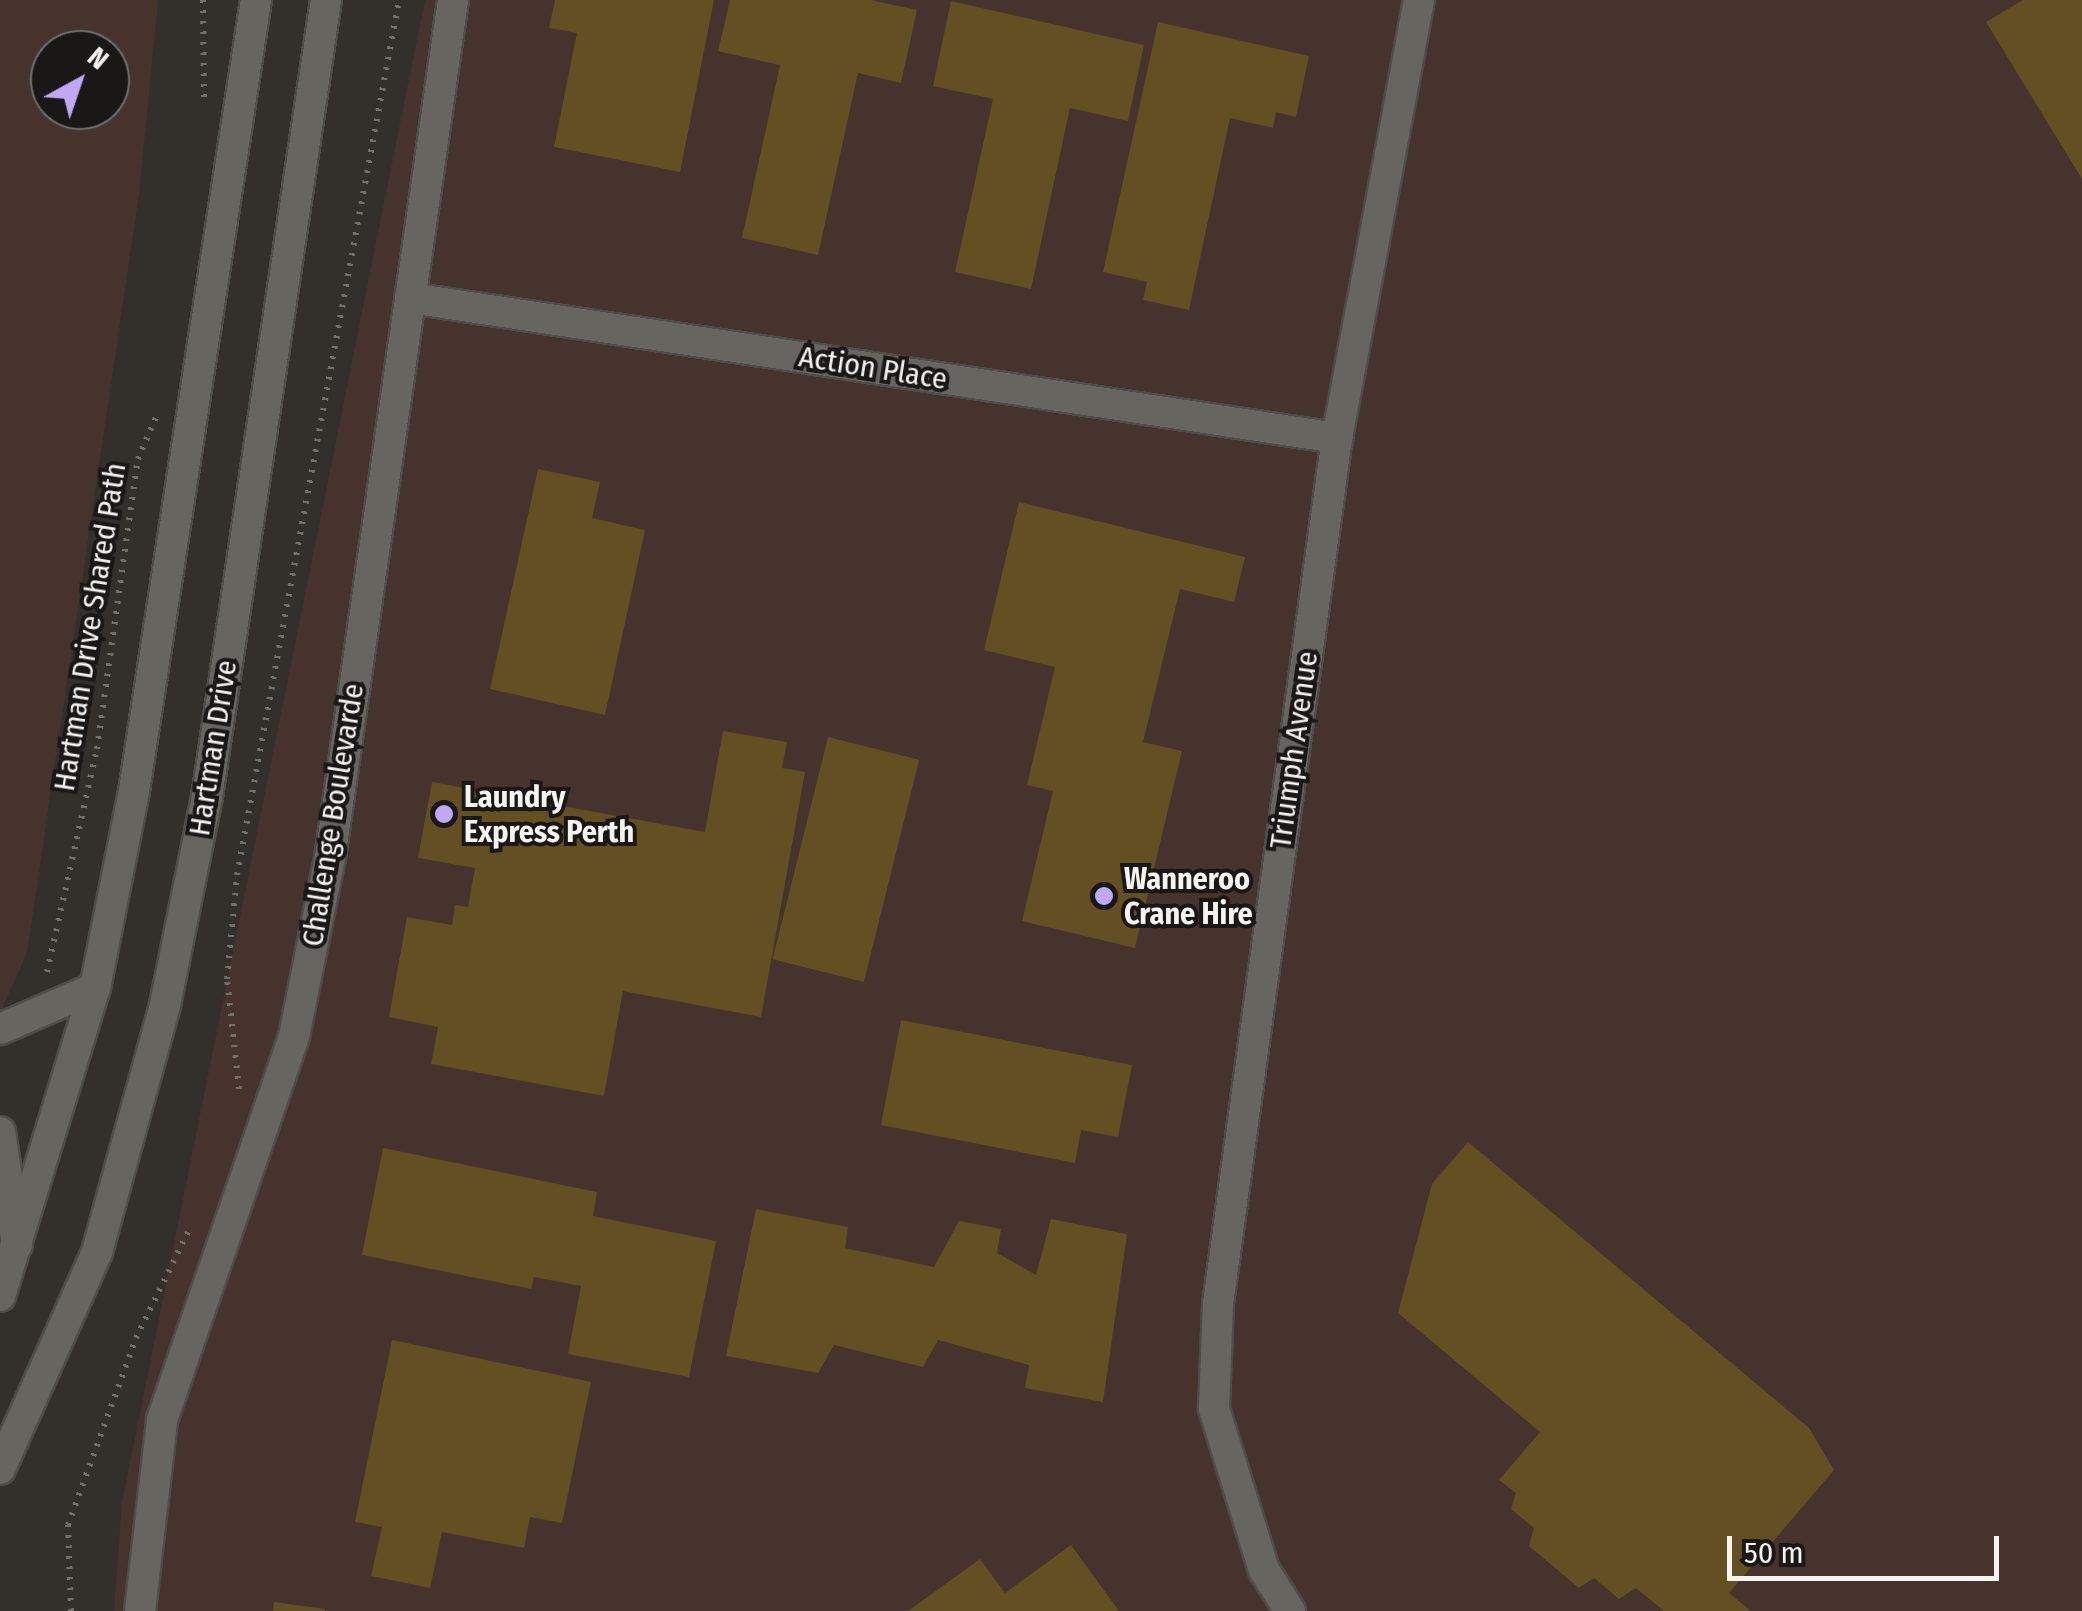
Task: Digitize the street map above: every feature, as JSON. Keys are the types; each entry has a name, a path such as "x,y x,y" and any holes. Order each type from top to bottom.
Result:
{"street":[{"path":"0,1296 95,988 134,791 256,0"},
{"name":"Hartman Drive","path":"0,1470 96,1252 165,1004 208,797 326,0"},
{"name":"Challenge Boulevarde","path":"140,1611 162,1420 191,1316 238,1214 305,982 454,0"},
{"name":"Triumph Avenue","path":"1290,1611 1264,1570 1214,1408 1216,1339 1337,438 1419,0"},
{"name":"Action Place","path":"410,298 1337,438"},
{"path":"14,1025 95,988"},
{"path":"0,1132 17,1248"}],"path":[{"path":"202,120 203,0"},
{"path":"235,1108 228,979 237,875 399,0"},
{"name":"Hartman Drive Shared Path","path":"14,1025 52,957 97,749 138,459 162,403"},
{"path":"70,1611 68,1525 136,1338 192,1224"}],"shaded area":[{"path":"0,0 158,0 139,194 27,953 0,1013"},
{"path":"425,0 2082,0 2082,1611 114,1611 122,1502"}],"building":[{"path":"555,0 714,0 680,172 554,147 577,33 549,28"},
{"path":"730,0 871,0 917,10 901,83 858,73 818,255 742,238 780,65 718,51"},
{"path":"2023,0 2082,0 2082,179 1986,22"},
{"path":"951,1 1144,45 1128,121 1070,108 1031,289 955,272 993,99 933,86"},
{"path":"1158,22 1309,56 1296,117 1276,112 1273,128 1230,118 1189,310 1143,300 1147,282 1103,272"},
{"path":"538,469 600,482 592,518 645,530 605,715 490,689"},
{"path":"1019,502 1245,557 1234,602 1180,589 1143,742 1182,751 1135,948 1022,921 1053,791 1027,785 1055,667 984,650"},
{"path":"723,731 787,742 782,768 805,772 761,1017 623,991 604,1096 431,1064 438,1027 389,1017 407,917 452,925 455,905 468,907 475,868 418,858 432,782 705,832"},
{"path":"828,737 919,760 864,982 773,959"},
{"path":"901,1020 1132,1065 1118,1137 1081,1130 1075,1163 881,1125"},
{"path":"1468,1142 1809,1428 1834,1470 1729,1593 1751,1611 1664,1611 1636,1588 1619,1599 1594,1578 1579,1588 1529,1546 1534,1528 1511,1509 1516,1493 1499,1480 1540,1432 1398,1313 1432,1184"},
{"path":"383,1148 597,1192 593,1216 716,1241 689,1377 568,1354 581,1286 534,1277 531,1289 362,1255"},
{"path":"756,1209 848,1227 845,1248 934,1267 959,1221 1001,1229 997,1253 1036,1275 1051,1219 1127,1234 1103,1402 1025,1388 1029,1365 938,1340 923,1367 834,1345 818,1373 726,1356"},
{"path":"392,1340 591,1382 562,1523 530,1517 524,1548 442,1532 430,1588 371,1576 382,1527 355,1522"},
{"path":"1071,1545 1119,1611 908,1611 980,1559 1005,1593"},
{"path":"274,1602 325,1609 325,1611 273,1611"}],"place":[{"name":"Laundry Express Perth","path":"444,814"},
{"name":"Wanneroo Crane Hire","path":"1104,896"}]}
